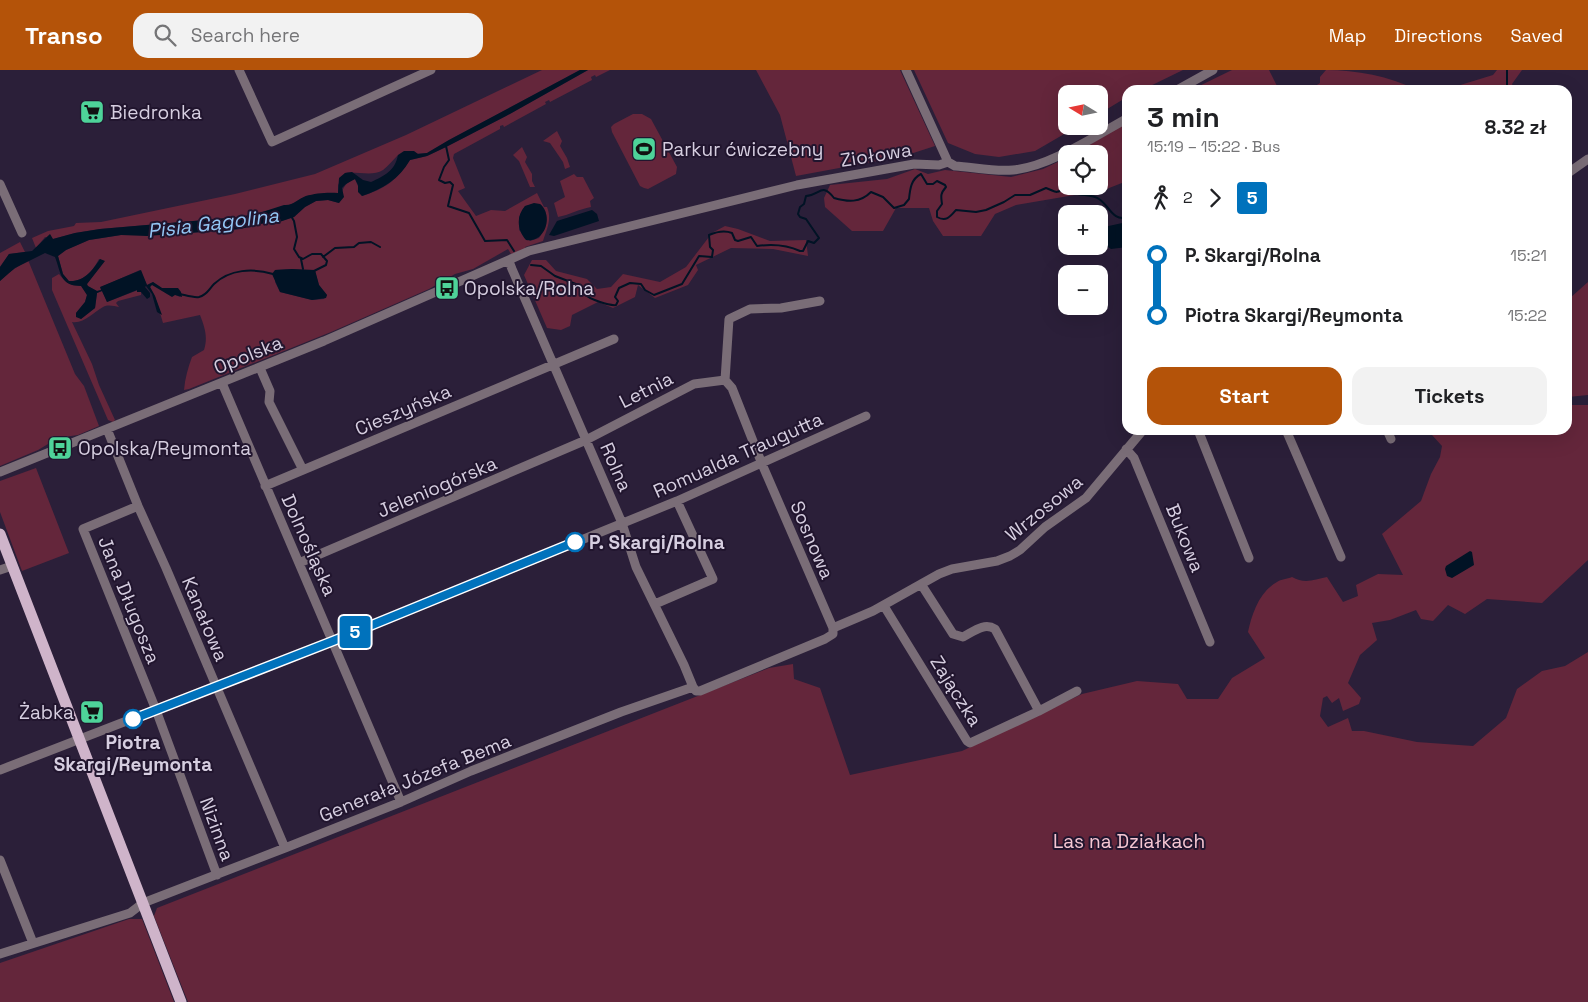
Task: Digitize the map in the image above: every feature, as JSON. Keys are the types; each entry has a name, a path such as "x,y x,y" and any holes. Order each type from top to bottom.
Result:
{"main road":[{"path":"0,534 181,1002"}],"street":[{"path":"239,70 272,142 431,70"},
{"path":"906,70 948,162"},
{"path":"1186,85 1213,70"},
{"name":"Ziołowa","path":"509,260 529,251 797,185 896,167 914,164 939,165 948,162 955,166 1010,171 1029,168 1066,152 1122,121"},
{"path":"1572,170 1588,159"},
{"path":"0,184 22,232"},
{"name":"Rolna","path":"509,260 622,523 636,567 693,687"},
{"name":"Opolska","path":"0,472 260,368 509,260"},
{"path":"725,380 729,319 750,309 781,308 820,302"},
{"name":"Cieszyńska","path":"265,486 614,339"},
{"path":"260,368 270,392 269,402 303,470"},
{"name":"Letnia","path":"586,440 694,384 725,380"},
{"name":"Sosnowa","path":"725,380 732,388 762,464 833,628"},
{"name":"Dolnośląska","path":"222,383 401,802"},
{"name":"Romualda Traugutta","path":"0,770 333,641 677,501 866,416"},
{"name":"Kanałowa","path":"107,429 138,506 285,848"},
{"name":"Wrzosowa","path":"833,628 884,606 921,584 952,569 998,561 1020,550 1045,527 1086,498 1139,435"},
{"path":"1200,435 1249,558"},
{"path":"1288,435 1341,557"},
{"path":"1389,435 1391,439"},
{"name":"Jeleniogórska","path":"300,563 586,440"},
{"name":"Bukowa","path":"1126,449 1134,458 1210,642"},
{"path":"655,604 713,579 677,501"},
{"name":"Jana Długosza","path":"138,506 83,529 156,710"},
{"path":"0,570 12,566"},
{"path":"921,584 953,634 963,637 984,626 990,626 995,629 1039,711"},
{"name":"Zajączka","path":"884,606 970,743 1039,711 1076,691"},
{"name":"Generała Józefa Bema","path":"0,954 33,942 122,916 135,910 143,903 401,802 471,771 620,712 693,687 696,691 704,689 826,640 833,634 833,628"},
{"name":"Nizinna","path":"156,710 217,875"},
{"path":"0,860 33,942"}],"green space":[{"path":"542,70 580,70 427,153 398,155 379,172 345,173 338,185 338,193 306,196 288,206 240,217 100,229 53,239 45,237 36,248 32,238 48,231 74,226 76,223 101,222 235,194 315,174 406,135"},
{"path":"588,70 610,70 596,77 595,75 591,77 592,80 550,102 549,100 545,102 546,104 504,127 503,125 500,126 500,129 454,154 453,158 465,188 458,191 476,216 491,210 505,211 537,193 544,207 547,207 549,216 543,241 511,254 508,249 473,269 455,274 429,289 331,332 189,389 184,390 192,357 204,350 206,341 200,315 163,323 155,296 150,287 152,284 180,297 175,288 162,288 153,282 147,285 140,270 101,287 102,290 97,291 87,286 87,284 104,261 99,259 90,272 79,280 68,281 63,274 58,256 66,250 89,240 121,235 192,233 240,229 273,221 279,222 294,217 305,207 316,201 328,200 339,203 345,185 355,179 362,196 390,183 410,160 427,156 506,116","holes":["540,204 546,216 544,229 539,238 530,241 519,230 519,217 525,206","275,270 315,271 319,285 327,295 324,299 312,300 280,292 275,282"]},
{"path":"756,70 900,70 935,146 904,156 796,176 780,115"},
{"path":"914,70 1183,70 1152,85 1122,85 1122,100 1108,109 1108,85 1058,85 1058,135 1063,135 1035,151 999,157 975,154 948,143"},
{"path":"1232,70 1269,70 1276,85 1201,85"},
{"path":"1326,70 1349,71 1372,75 1406,85 1317,85 1320,83 1320,77"},
{"path":"1497,70 1522,70 1512,85 1460,85 1493,75"},
{"name":"Parkur ćwiczebny","path":"633,114 642,114 651,119 677,167 676,174 648,189 640,186 611,127"},
{"path":"1122,125 1122,183 1108,188 1108,145 1089,145"},
{"path":"557,131 562,141 560,146 570,167 565,169 563,162 550,143 543,141"},
{"path":"522,147 527,157 525,162 532,174 532,181 535,187 530,187 519,161 513,155"},
{"path":"1058,162 1058,195 1075,195 1016,205 995,214 981,236 943,236 933,221 929,208 896,208 883,231 852,231 825,207 824,198 830,185 887,179 915,169 928,174 945,170 1011,177 1043,169"},
{"path":"574,174 577,177 583,177 594,198 590,201 591,207 558,217 554,203 565,197 560,181"},
{"path":"725,226 770,241 806,240 808,256 773,249 731,248 696,265 698,270 688,285 655,298 638,285 635,297 613,308 598,302 572,315 570,326 561,330 547,328 524,275 532,260 546,260 556,271 587,279 597,289 611,287 623,274 660,282 686,267 712,233"},
{"path":"20,242 25,252 9,254 0,267 0,253"},
{"path":"28,260 75,374 84,386 99,426 78,435 64,437 0,466 0,281 8,273"},
{"path":"59,274 68,283 81,285 87,295 85,302 76,313 81,319 95,308 97,293 102,291 107,302 138,290 141,292 141,295 118,301 116,303 119,307 105,306 81,321 72,322 115,420 113,422 108,420 52,290 52,278"},
{"path":"1588,282 1588,395 1572,397 1572,296"},
{"name":"Las na Działkach","path":"1572,405 1588,405 1588,560 1542,603 1487,599 1465,614 1448,605 1433,621 1421,619 1416,610 1390,620 1372,623 1377,640 1360,655 1348,683 1361,698 1359,704 1343,711 1339,698 1332,703 1327,696 1323,698 1320,716 1328,727 1348,718 1352,731 1364,731 1417,742 1473,746 1506,718 1517,689 1542,671 1565,666 1588,652 1588,1002 188,1002 154,916 157,908 769,668 793,664 794,679 820,688 850,775 962,751 1082,694 1137,681 1178,684 1187,699 1218,699 1232,678 1265,658 1248,632 1257,604 1271,586 1280,580 1292,577 1305,581 1327,577 1343,602 1358,596 1356,585 1378,574 1403,575 1382,534 1421,501 1431,474 1440,457 1442,446 1432,435 1572,435"},
{"path":"36,468 69,553 22,571 0,512 0,481"},
{"path":"129,919 142,919 174,1002 0,1002 0,963"}],"water":[{"name":"Pisia Gągolina","path":"580,70 588,70 446,147 427,156 410,160 396,178 377,190 362,196 358,192 358,185 355,179 342,188 344,197 339,203 328,200 316,201 305,207 294,217 279,222 273,221 240,229 147,236 121,235 89,240 66,250 58,256 63,274 69,281 83,278 100,259 105,261 87,284 97,291 101,290 100,287 141,270 147,285 153,282 162,288 178,288 182,297 175,295 172,297 152,285 150,287 162,315 157,312 152,294 146,286 150,293 150,297 147,299 137,290 107,302 102,291 97,293 95,308 81,319 76,317 76,313 85,302 87,295 81,286 69,284 62,278 55,257 45,253 15,268 0,281 0,267 9,254 32,251 50,234 53,239 100,229 240,217 290,204 310,195 338,193 339,178 345,173 352,172 363,180 371,182 392,169 398,155 404,151 414,151 418,154 427,153"},
{"path":"534,203 540,204 544,209 547,221 545,228 538,237 533,240 526,240 519,227 520,214 525,206"},
{"path":"592,210 597,214 599,221 554,236 549,235 557,221"},
{"path":"1122,223 1122,248 1111,249 1108,247 1108,226"},
{"path":"275,270 315,270 319,285 327,295 326,298 312,300 280,292 272,274"},
{"path":"1470,551 1472,552 1474,565 1452,578 1447,576 1446,566"}],"waterway":[{"path":"1507,70 1507,85"},
{"path":"446,146 449,160 439,180 445,183 450,182 453,185 448,206 469,213 485,241 507,240 514,251"},
{"path":"531,265 541,266 555,276 581,286 584,293 590,298 616,305 618,301 615,297 619,288 630,283 641,284 645,290 654,295 682,284 699,256 712,257 713,250 710,247 709,235 729,232 738,241 751,237 757,246 790,247 803,251 808,241 814,243 819,238 806,219 798,214 806,196 824,190 834,198 854,201 867,196 871,192 883,197 894,208 904,205 909,199 913,181 921,174 927,184 933,184 937,181 946,187 941,195 942,204 937,211 937,217 943,219 950,217 956,210 976,212 986,210 1015,195 1030,195 1046,188 1057,192 1064,188 1074,193 1093,196 1103,202 1115,215 1122,218"},
{"path":"291,216 294,221 297,237 294,249 299,257 303,259 312,254 321,254 327,261 326,265 314,271"},
{"path":"323,257 335,248 354,247 359,243 371,242 380,247"},
{"path":"301,259 303,269"},
{"path":"180,294 195,297 202,296 220,279 242,271 258,271 273,274"}],"bus line":[{"name":"5","path":"133,719 333,641 575,542"}],"place":[{"name":"Biedronka","path":"92,112"},
{"name":"Parkur ćwiczebny","path":"644,149"},
{"name":"Opolska/Rolna","path":"447,288"},
{"name":"Opolska/Reymonta","path":"60,448"},
{"name":"P. Skargi/Rolna","path":"575,542"},
{"name":"Żabka","path":"92,712"},
{"name":"Piotra Skargi/Reymonta","path":"133,719"}]}
